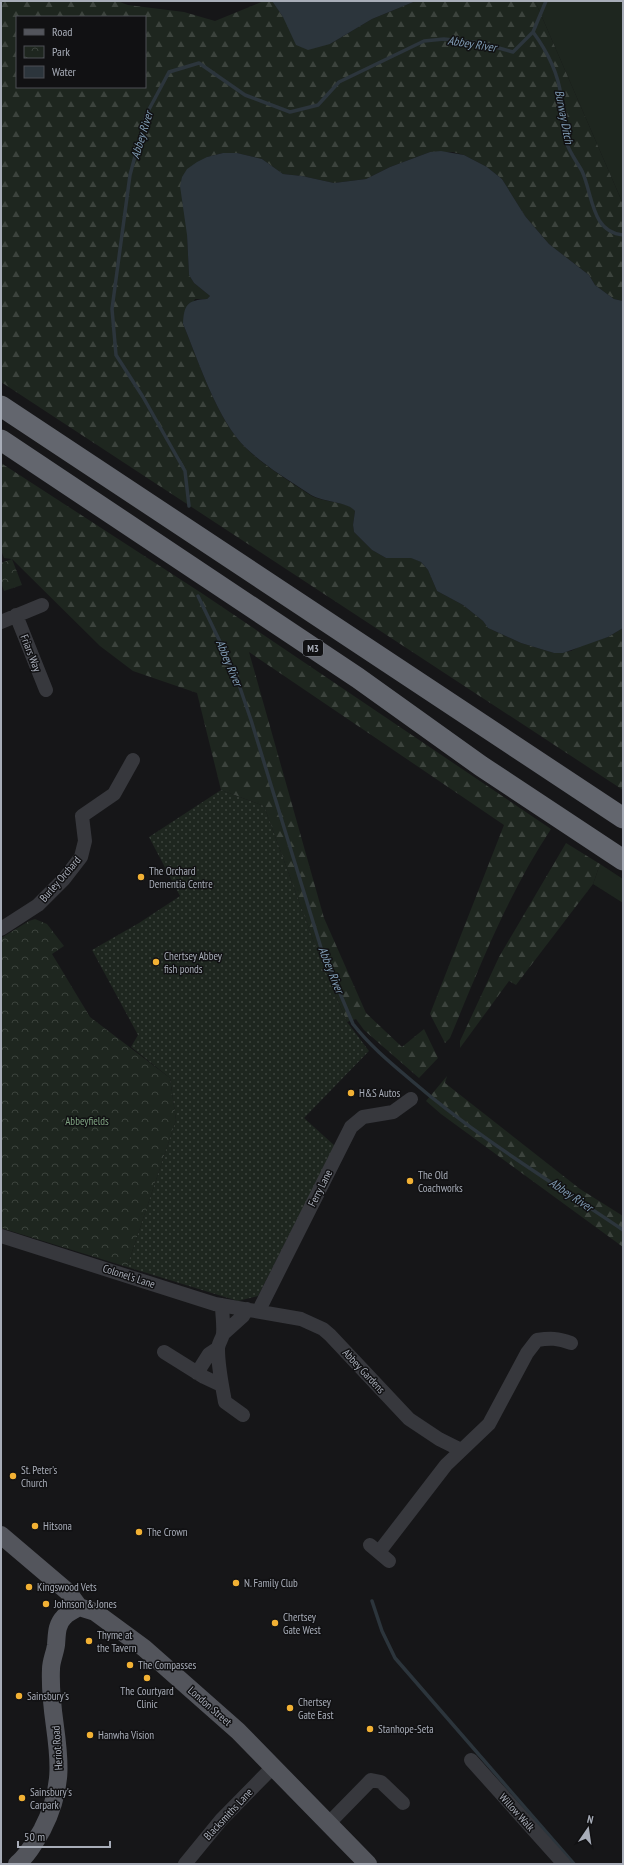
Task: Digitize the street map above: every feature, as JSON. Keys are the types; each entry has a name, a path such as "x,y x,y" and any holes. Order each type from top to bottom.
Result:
{"highway":[{"path":"1,406 623,818"},
{"name":"M3","path":"1,440 358,678 481,766 623,860"}],"main road":[{"path":"1,1534 68,1592 79,1607"},
{"name":"Heriot Road","path":"17,1864 34,1844 56,1796 60,1754 52,1703 51,1668 56,1646 64,1639 79,1607"},
{"name":"London Street","path":"79,1607 95,1612 144,1648 238,1731 329,1823 360,1861"}],"street":[{"path":"1,622 42,605"},
{"name":"Friars Way","path":"16,615 46,690"},
{"name":"Burley Orchard","path":"1,929 38,905 64,879 82,857 85,841 82,816 114,794 133,760"},
{"name":"Ferry Lane","path":"223,1334 243,1316 253,1310 351,1127 363,1118 393,1112 411,1099"},
{"name":"Colonel's Lane","path":"1,1236 222,1305 253,1310"},
{"path":"222,1305 223,1334 218,1348 221,1385 224,1392 225,1402 243,1415"},
{"name":"Abbey Gardens","path":"253,1310 301,1319 323,1329 409,1419 439,1439 461,1450"},
{"path":"379,1553 446,1465 489,1424 527,1353 537,1340 560,1339 570,1344"},
{"path":"196,1373 209,1354 218,1348"},
{"path":"164,1352 196,1373 221,1385"},
{"name":"Willow Walk","path":"471,1760 564,1864"},
{"name":"Blacksmiths Lane","path":"185,1864 221,1820 273,1767"},
{"path":"329,1823 371,1780 381,1782 403,1804"}],"green space":[{"path":"1,1 117,1 128,5 184,12 215,21 264,1 272,1 283,17 330,44 372,19 416,1 535,1 623,204 623,301 614,299 595,285 589,275 549,244 525,216 502,179 487,167 464,155 453,152 430,152 390,167 366,179 334,183 302,176 283,174 262,159 237,153 223,153 207,157 187,235 189,275 194,283 210,296 207,299 195,299 183,324 202,373 226,422 246,448 260,461 307,493 320,499 346,505 355,511 353,525 354,532 372,550 386,558 412,558 421,562 428,570 437,591 463,605 483,621 488,628 521,643 554,653 571,651 582,645 608,637 623,628 623,790 1,382"},
{"path":"535,1 623,1 623,204"},
{"path":"1,463 203,594 551,829 521,879 508,905 484,957 450,1038 445,1043 430,1014 504,825 249,652 324,918 366,1013 402,1047 424,1029 438,1058 419,1078 364,1030 356,1019 347,1022 319,956 264,806 221,790 197,693 133,671 100,646 12,559 4,558 1,550"},
{"path":"12,559 22,585 4,591 1,583 1,563"},
{"path":"221,790 264,806 319,956 347,1022 369,1051 304,1118 335,1146 258,1296 238,1301 127,1267 176,1120 170,1078 131,1047 138,1035 92,950 139,923 180,896 149,837"},
{"path":"566,843 600,864 593,884 516,985 509,981 460,1048 460,1041 499,957"},
{"path":"600,864 623,879 623,903 593,884"},
{"name":"Abbeyfields","path":"35,919 47,924 64,946 52,954 90,1017 170,1078 176,1120 127,1267 1,1228 1,938"},
{"path":"447,1076 445,1083 580,1189 623,1216 623,1247 441,1114 426,1101"}],"water":[{"path":"272,1 416,1 372,19 330,44 308,50 296,45 283,17"},
{"path":"441,151 464,155 487,167 502,179 525,216 549,244 589,275 595,285 614,299 623,301 623,628 608,637 563,653 554,653 521,643 488,628 483,621 463,605 437,591 428,570 421,562 411,558 386,558 372,550 354,532 353,525 355,511 351,508 346,505 320,499 308,493 253,455 226,422 202,373 183,324 184,312 188,305 191,302 207,299 210,296 194,283 189,275 187,235 180,186 182,177 187,169 197,162 207,157 223,153 237,153 262,159 283,174 302,176 334,183 366,179 390,167 430,152"}],"waterway":[{"name":"Abbey River","path":"189,506 185,471 143,397 116,355 112,309 130,175 146,115 169,72 199,63 245,95 290,112 318,105 339,82 424,41 444,39 481,43 513,52 533,32 546,1"},
{"name":"Burway Ditch","path":"533,32 543,47 555,71 560,87 567,145 582,171 595,211 599,220 605,227 613,232 623,235"},
{"name":"Abbey River","path":"198,596 235,673 251,720 322,951 353,1024 389,1061 437,1102 515,1158 623,1230"},
{"path":"372,1601 382,1631 395,1658 574,1864"}],"place":[{"name":"The Orchard Dementia Centre","path":"141,877"},
{"name":"Chertsey Abbey fish ponds","path":"156,962"},
{"name":"H&S Autos","path":"351,1093"},
{"name":"The Old Coachworks","path":"410,1181"},
{"name":"St. Peter's Church","path":"13,1476"},
{"name":"Hitsona","path":"35,1526"},
{"name":"The Crown","path":"139,1532"},
{"name":"N. Family Club","path":"236,1583"},
{"name":"Kingswood Vets","path":"29,1587"},
{"name":"Johnson & Jones","path":"46,1604"},
{"name":"Chertsey Gate West","path":"275,1623"},
{"name":"Thyme at the Tavern","path":"89,1641"},
{"name":"The Compasses","path":"130,1665"},
{"name":"The Courtyard Clinic","path":"147,1678"},
{"name":"Sainsbury's","path":"19,1696"},
{"name":"Chertsey Gate East","path":"290,1708"},
{"name":"Stanhope-Seta","path":"370,1729"},
{"name":"Hanwha Vision","path":"90,1735"},
{"name":"Sainsbury's Carpark","path":"22,1798"}]}
